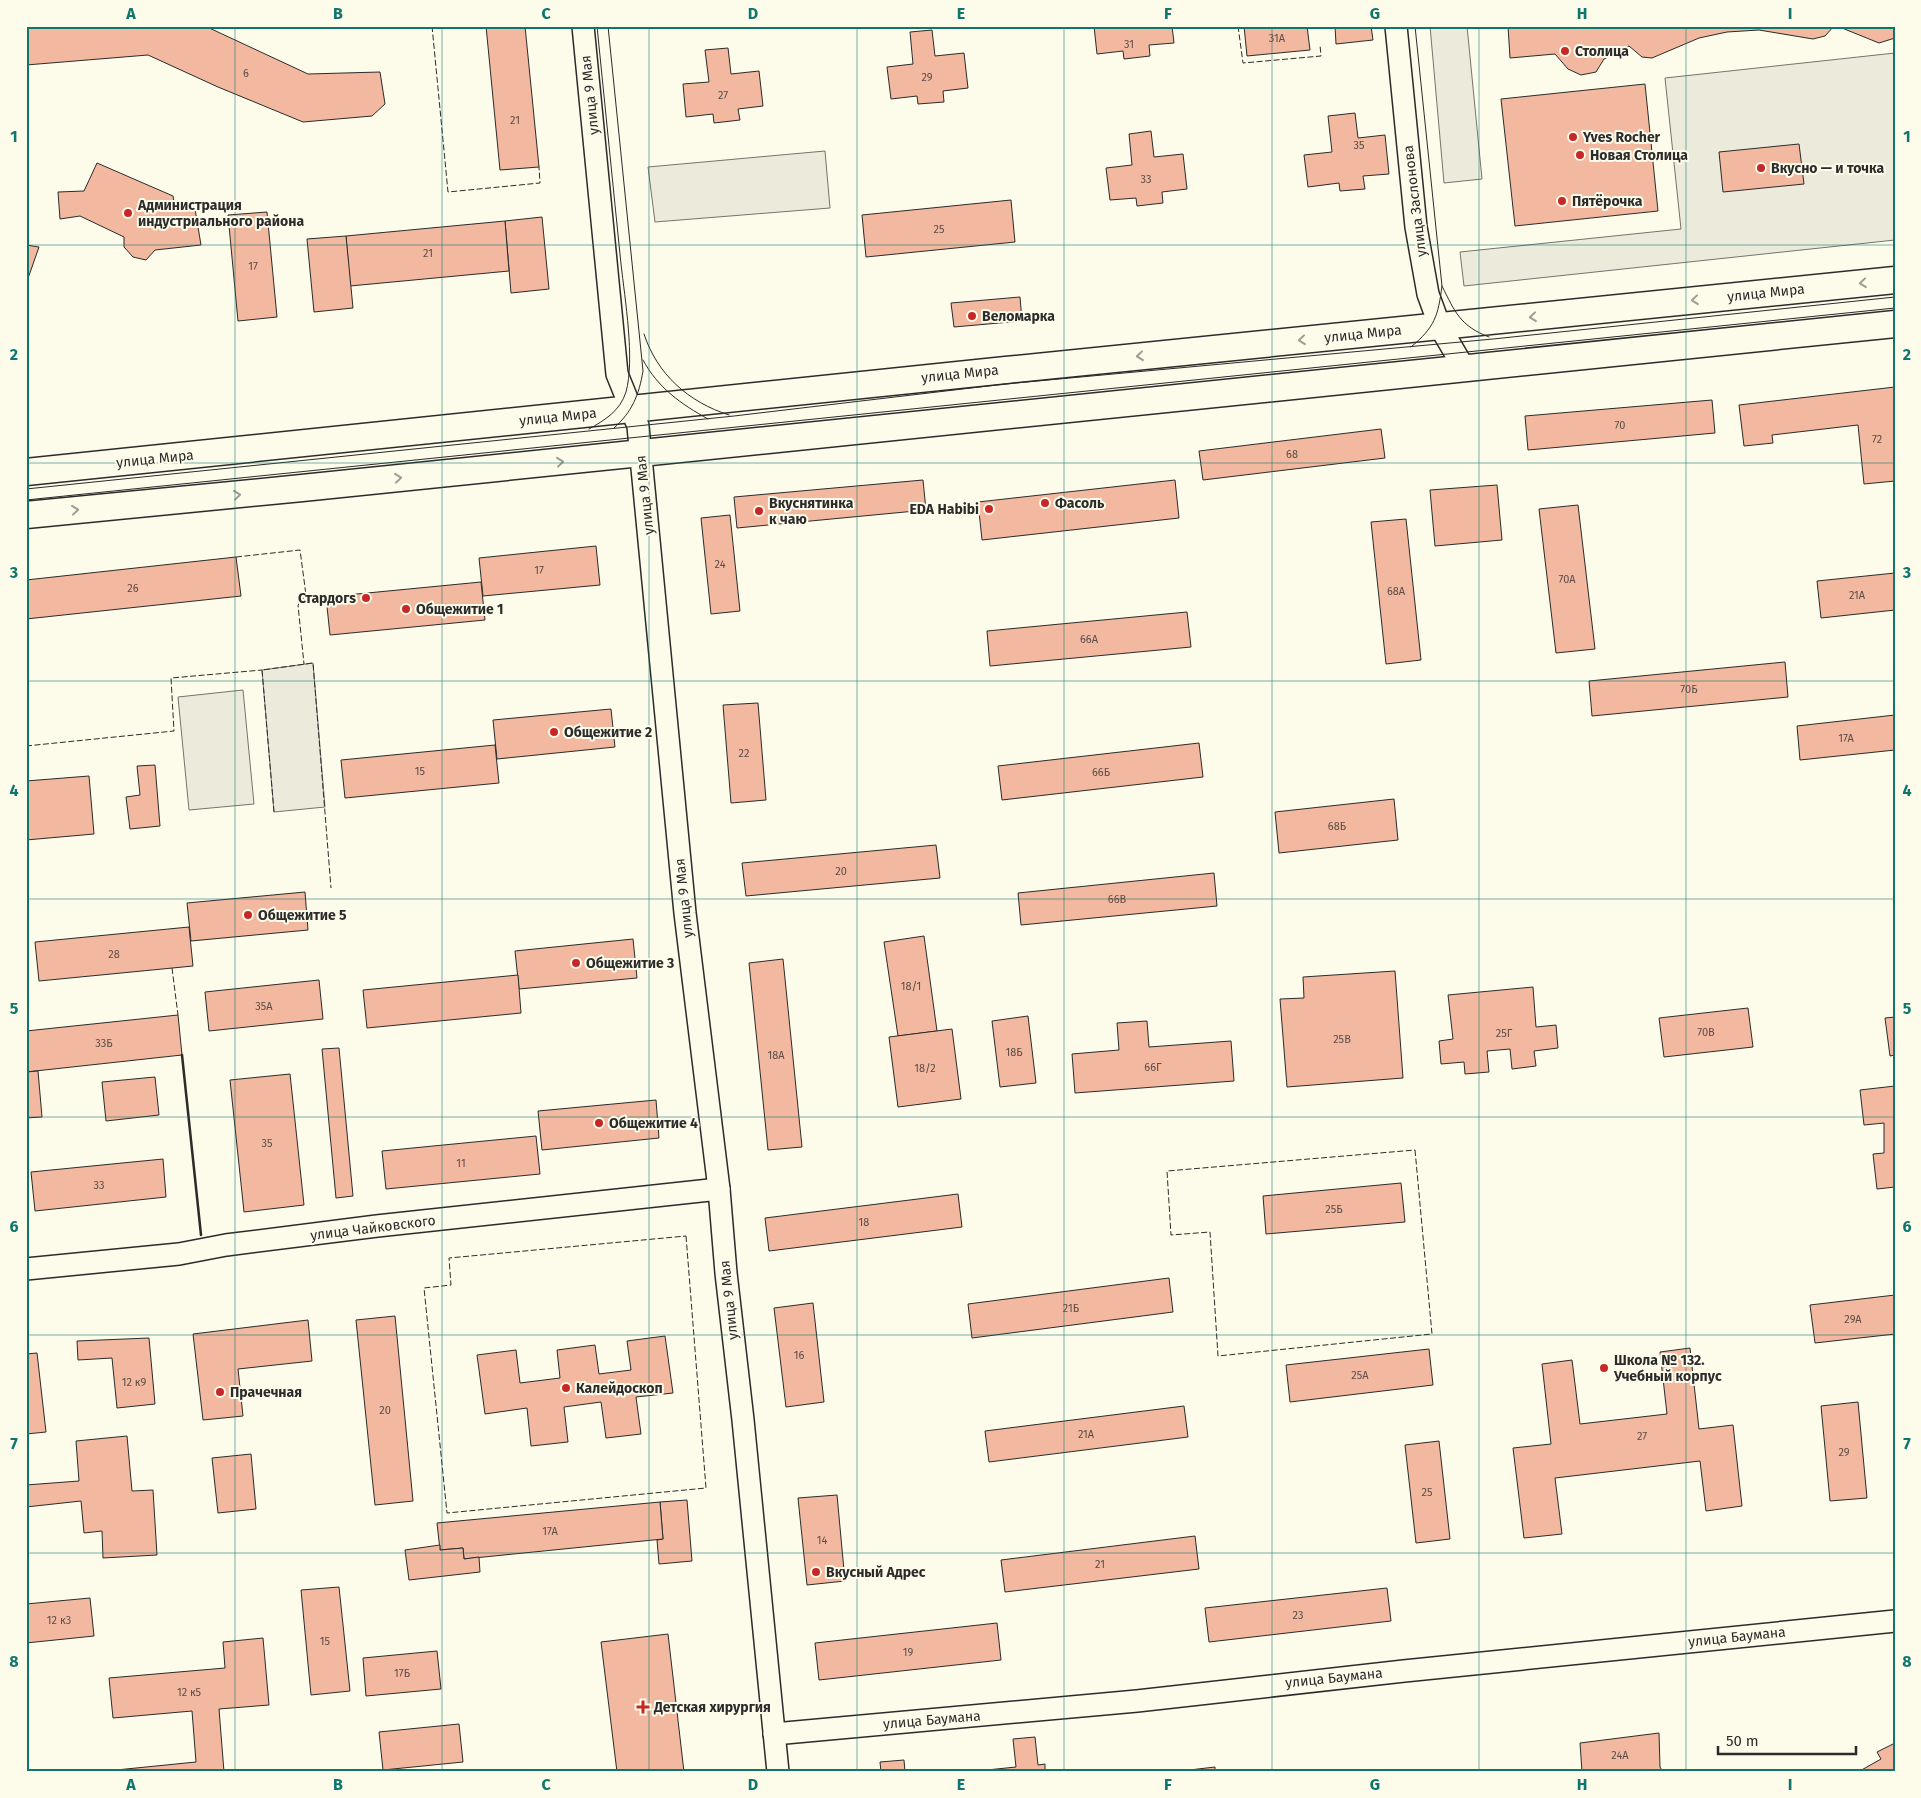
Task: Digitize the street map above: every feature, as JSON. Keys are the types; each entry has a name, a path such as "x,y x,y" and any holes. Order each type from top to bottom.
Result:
{"main road":[{"name":"улица Мира","path":"26,472 1895,280"},
{"path":"26,515 640,454 1895,324"}],"street":[{"name":"улица 9 Мая","path":"583,26 617,374 638,426 685,913 719,1188 726,1273 743,1420 778,1772"},
{"name":"улица Заслонова","path":"1396,26 1416,227 1428,294 1440,327 1464,368"},
{"name":"улица Чайковского","path":"26,1268 179,1254 226,1245 327,1234 377,1226 719,1188"},
{"name":"улица Баумана","path":"774,1734 1127,1702 1394,1672 1895,1621"}],"shaded area":[{"path":"1430,26 1467,26 1482,179 1444,183"},
{"path":"1895,53 1895,240 1464,286 1460,252 1681,229 1665,78"},
{"path":"825,151 830,208 655,222 648,167"},
{"path":"313,663 325,807 274,812 262,670"},
{"path":"243,690 254,804 189,810 178,697"}],"building":[{"path":"26,26 205,26 308,74 380,72 385,104 372,116 303,122 218,87 148,55 26,65"},
{"path":"486,26 525,26 539,167 500,170"},
{"path":"1094,26 1172,26 1174,43 1149,45 1150,56 1124,59 1123,51 1097,54"},
{"path":"1244,26 1307,26 1310,50 1247,56"},
{"path":"1335,26 1371,26 1373,40 1336,44"},
{"name":"Столица","path":"1508,26 1834,26 1825,36 1813,39 1759,30 1727,32 1699,38 1652,58 1642,57 1629,46 1604,59 1596,72 1581,75 1568,69 1555,54 1510,58"},
{"path":"1837,26 1895,26 1895,38 1879,43"},
{"path":"932,30 935,56 964,53 968,88 943,91 944,102 918,104 917,96 891,99 887,67 913,64 910,32"},
{"path":"728,48 731,74 759,71 763,106 738,109 740,120 714,123 713,114 686,117 683,84 709,82 705,50"},
{"name":"Новая Столица","path":"1645,84 1658,211 1515,226 1501,99"},
{"path":"1355,113 1358,138 1385,135 1389,174 1363,176 1365,189 1340,191 1339,183 1308,187 1304,155 1332,152 1328,116"},
{"path":"1151,131 1154,157 1183,154 1187,189 1162,192 1163,203 1137,206 1136,198 1110,200 1106,168 1132,165 1129,134"},
{"name":"Вкусно — и точка","path":"1799,144 1804,184 1723,192 1719,152"},
{"name":"Администрация индустриального района","path":"97,163 173,196 175,210 195,209 201,245 155,250 146,260 133,257 124,247 124,237 80,216 60,219 58,192 84,191"},
{"path":"1011,200 1015,242 866,257 862,215"},
{"path":"267,212 277,317 238,321 228,215"},
{"path":"542,217 549,289 511,293 505,221"},
{"path":"505,221 509,271 350,286 346,236"},
{"path":"346,236 353,308 314,312 307,239"},
{"path":"26,245 39,247 26,284"},
{"path":"1020,297 1022,321 954,327 951,303"},
{"path":"1895,387 1895,481 1864,484 1858,425 1772,435 1773,443 1744,446 1739,405"},
{"path":"1712,400 1715,433 1528,450 1525,416"},
{"path":"1381,429 1385,458 1203,480 1199,451"},
{"path":"923,480 926,510 737,528 734,497"},
{"path":"1175,480 1179,518 982,540 978,502"},
{"path":"1497,485 1502,540 1435,546 1430,490"},
{"path":"1578,505 1595,649 1556,653 1539,509"},
{"path":"730,515 740,611 711,614 701,518"},
{"path":"1406,519 1421,660 1386,664 1371,522"},
{"name":"Общежитие 1","path":"596,546 600,585 483,596 479,558"},
{"path":"236,557 241,596 26,619 26,580"},
{"path":"1895,573 1895,610 1821,618 1817,581"},
{"name":"Общежитие 1","path":"481,582 485,620 330,635 326,597"},
{"path":"1187,612 1191,647 990,666 987,631"},
{"path":"1785,662 1788,697 1592,716 1589,681"},
{"path":"758,703 766,800 731,803 723,705"},
{"name":"Общежитие 2","path":"611,709 615,747 497,759 493,720"},
{"path":"1895,715 1895,750 1800,760 1797,726"},
{"path":"1199,743 1203,777 1002,800 998,766"},
{"path":"495,745 499,783 345,798 341,760"},
{"path":"155,765 160,826 130,829 126,797 140,795 137,766"},
{"path":"89,776 94,834 26,840 26,781"},
{"path":"1394,799 1398,840 1279,853 1275,812"},
{"path":"936,845 940,878 746,896 742,863"},
{"path":"1214,873 1217,906 1021,925 1018,893"},
{"name":"Общежитие 5","path":"305,892 308,930 191,941 187,903"},
{"path":"189,927 193,966 39,981 35,942"},
{"path":"924,936 937,1031 898,1036 884,942"},
{"name":"Общежитие 3","path":"633,939 637,978 519,989 515,951"},
{"path":"783,959 802,1147 768,1150 749,963"},
{"path":"1395,971 1403,1078 1287,1087 1280,999 1304,998 1303,977"},
{"path":"518,975 521,1013 367,1028 363,990"},
{"path":"319,980 323,1019 209,1031 205,992"},
{"path":"1533,987 1536,1027 1556,1025 1558,1048 1534,1051 1536,1066 1512,1069 1510,1049 1487,1051 1489,1072 1465,1074 1464,1062 1441,1064 1439,1041 1453,1039 1448,995"},
{"path":"1748,1008 1753,1047 1664,1057 1659,1018"},
{"path":"178,1015 182,1055 26,1072 26,1031"},
{"path":"1028,1016 1036,1083 1000,1087 992,1021"},
{"path":"1895,1017 1895,1055 1890,1056 1885,1018"},
{"path":"1147,1021 1149,1047 1231,1041 1234,1081 1075,1093 1072,1054 1119,1050 1117,1023"},
{"path":"952,1029 961,1099 898,1107 889,1037"},
{"path":"339,1048 353,1196 336,1198 322,1049"},
{"path":"38,1071 42,1117 26,1118 26,1072"},
{"path":"290,1074 304,1205 244,1212 230,1080"},
{"path":"155,1077 159,1115 106,1121 102,1082"},
{"path":"1895,1086 1895,1187 1877,1189 1873,1154 1884,1153 1884,1123 1864,1125 1860,1090"},
{"name":"Общежитие 4","path":"656,1100 659,1138 542,1150 538,1111"},
{"path":"536,1136 540,1174 386,1189 382,1151"},
{"path":"163,1159 166,1197 35,1211 31,1172"},
{"path":"1401,1183 1405,1222 1266,1234 1263,1196"},
{"path":"958,1194 962,1227 769,1251 765,1218"},
{"path":"1169,1278 1173,1312 972,1338 968,1304"},
{"path":"1895,1295 1895,1334 1815,1343 1810,1305"},
{"path":"813,1303 824,1402 786,1407 774,1308"},
{"path":"395,1316 413,1501 375,1505 356,1320"},
{"name":"Прачечная","path":"308,1320 312,1361 238,1369 243,1416 203,1420 193,1334"},
{"path":"665,1336 673,1393 636,1397 641,1434 606,1438 601,1402 564,1407 568,1442 531,1446 527,1408 485,1414 477,1355 516,1350 520,1383 560,1378 557,1350 595,1345 599,1374 631,1370 627,1341"},
{"path":"149,1338 155,1404 117,1408 112,1358 78,1360 77,1341"},
{"path":"1690,1348 1699,1429 1733,1425 1742,1506 1706,1511 1700,1461 1555,1478 1562,1534 1524,1538 1513,1448 1551,1444 1542,1364 1572,1360 1580,1424 1667,1414 1660,1352"},
{"path":"1429,1349 1433,1385 1290,1402 1286,1365"},
{"path":"37,1353 46,1432 26,1434 26,1354"},
{"path":"1858,1402 1867,1498 1830,1501 1821,1406"},
{"path":"1184,1406 1188,1437 989,1462 985,1431"},
{"path":"127,1436 132,1491 153,1490 157,1555 103,1558 102,1531 84,1533 81,1501 26,1507 26,1485 79,1481 76,1441"},
{"path":"1439,1441 1450,1539 1416,1543 1405,1445"},
{"path":"251,1454 256,1509 218,1513 212,1458"},
{"path":"837,1495 845,1581 807,1585 798,1498"},
{"path":"687,1500 692,1561 659,1564 657,1540 663,1539 660,1502"},
{"path":"660,1502 663,1539 464,1559 463,1548 440,1550 437,1523"},
{"path":"1195,1536 1199,1569 1005,1592 1001,1560"},
{"path":"440,1545 440,1550 463,1548 464,1559 479,1557 480,1572 409,1580 405,1550"},
{"path":"339,1587 350,1691 311,1695 301,1590"},
{"path":"1387,1588 1391,1621 1209,1642 1205,1608"},
{"path":"90,1598 94,1636 26,1643 26,1604"},
{"path":"997,1623 1001,1660 819,1680 815,1643"},
{"name":"Детская хирургия","path":"668,1634 684,1772 617,1772 601,1642"},
{"path":"263,1638 269,1705 219,1709 224,1772 96,1772 196,1762 192,1711 113,1718 109,1678 225,1668 223,1642"},
{"path":"437,1651 441,1689 366,1696 363,1658"},
{"path":"459,1724 463,1762 383,1770 379,1732"},
{"path":"1659,1733 1660,1767 1663,1772 1582,1772 1580,1743"},
{"path":"1035,1737 1038,1765 1045,1764 1045,1772 967,1772 1016,1767 1013,1739"},
{"path":"1895,1743 1895,1772 1858,1772 1881,1759 1877,1752"},
{"path":"904,1760 905,1772 881,1772 880,1762"},
{"path":"1215,1767 1215,1772 1172,1772"}],"tram line":[{"path":"589,429 606,418 620,405 626,392 630,363 627,312 597,26"},
{"path":"608,26 643,371 634,402 626,416 614,428"},
{"path":"1411,347 1425,333 1434,320 1442,286 1415,26"},
{"path":"1442,286 1455,311 1465,323 1479,333 1489,337"},
{"path":"26,489 734,416 1005,384 1493,339 1895,297"},
{"path":"26,500 1895,308"},
{"path":"644,334 657,362 676,385 700,402 729,415"},
{"path":"643,360 663,387 708,419"}],"fence":[{"path":"432,26 448,192 540,183 539,167"},
{"path":"1238,26 1243,63 1321,56 1320,45"},
{"path":"236,557 300,550 306,595 298,605 304,664"},
{"path":"274,812 262,670 313,663 331,888"},
{"path":"26,746 174,731 171,678 262,670"},
{"path":"172,968 178,1015"},
{"path":"1415,1150 1432,1334 1218,1356 1210,1232 1171,1235 1167,1171 1415,1150"},
{"path":"686,1236 706,1488 447,1513 424,1288 451,1285 449,1258 686,1236"}],"wall":[{"path":"182,1055 201,1235"}],"place":[{"name":"Столица","path":"1565,51"},
{"name":"Yves Rocher","path":"1573,137"},
{"name":"Новая Столица","path":"1580,155"},
{"name":"Вкусно — и точка","path":"1761,168"},
{"name":"Пятёрочка","path":"1562,201"},
{"name":"Администрация индустриального района","path":"128,213"},
{"name":"Веломарка","path":"972,316"},
{"name":"Фасоль","path":"1045,503"},
{"name":"EDA Habibi","path":"989,509"},
{"name":"Вкуснятинка к чаю","path":"759,511"},
{"name":"Стардогs","path":"366,598"},
{"name":"Общежитие 1","path":"406,609"},
{"name":"Общежитие 2","path":"554,732"},
{"name":"Общежитие 5","path":"248,915"},
{"name":"Общежитие 3","path":"576,963"},
{"name":"Общежитие 4","path":"599,1123"},
{"name":"Школа № 132. Учебный корпус","path":"1604,1368"},
{"name":"Калейдоскоп","path":"566,1388"},
{"name":"Прачечная","path":"220,1392"},
{"name":"Вкусный Адрес","path":"816,1572"},
{"name":"Детская хирургия","path":"643,1707"}]}
